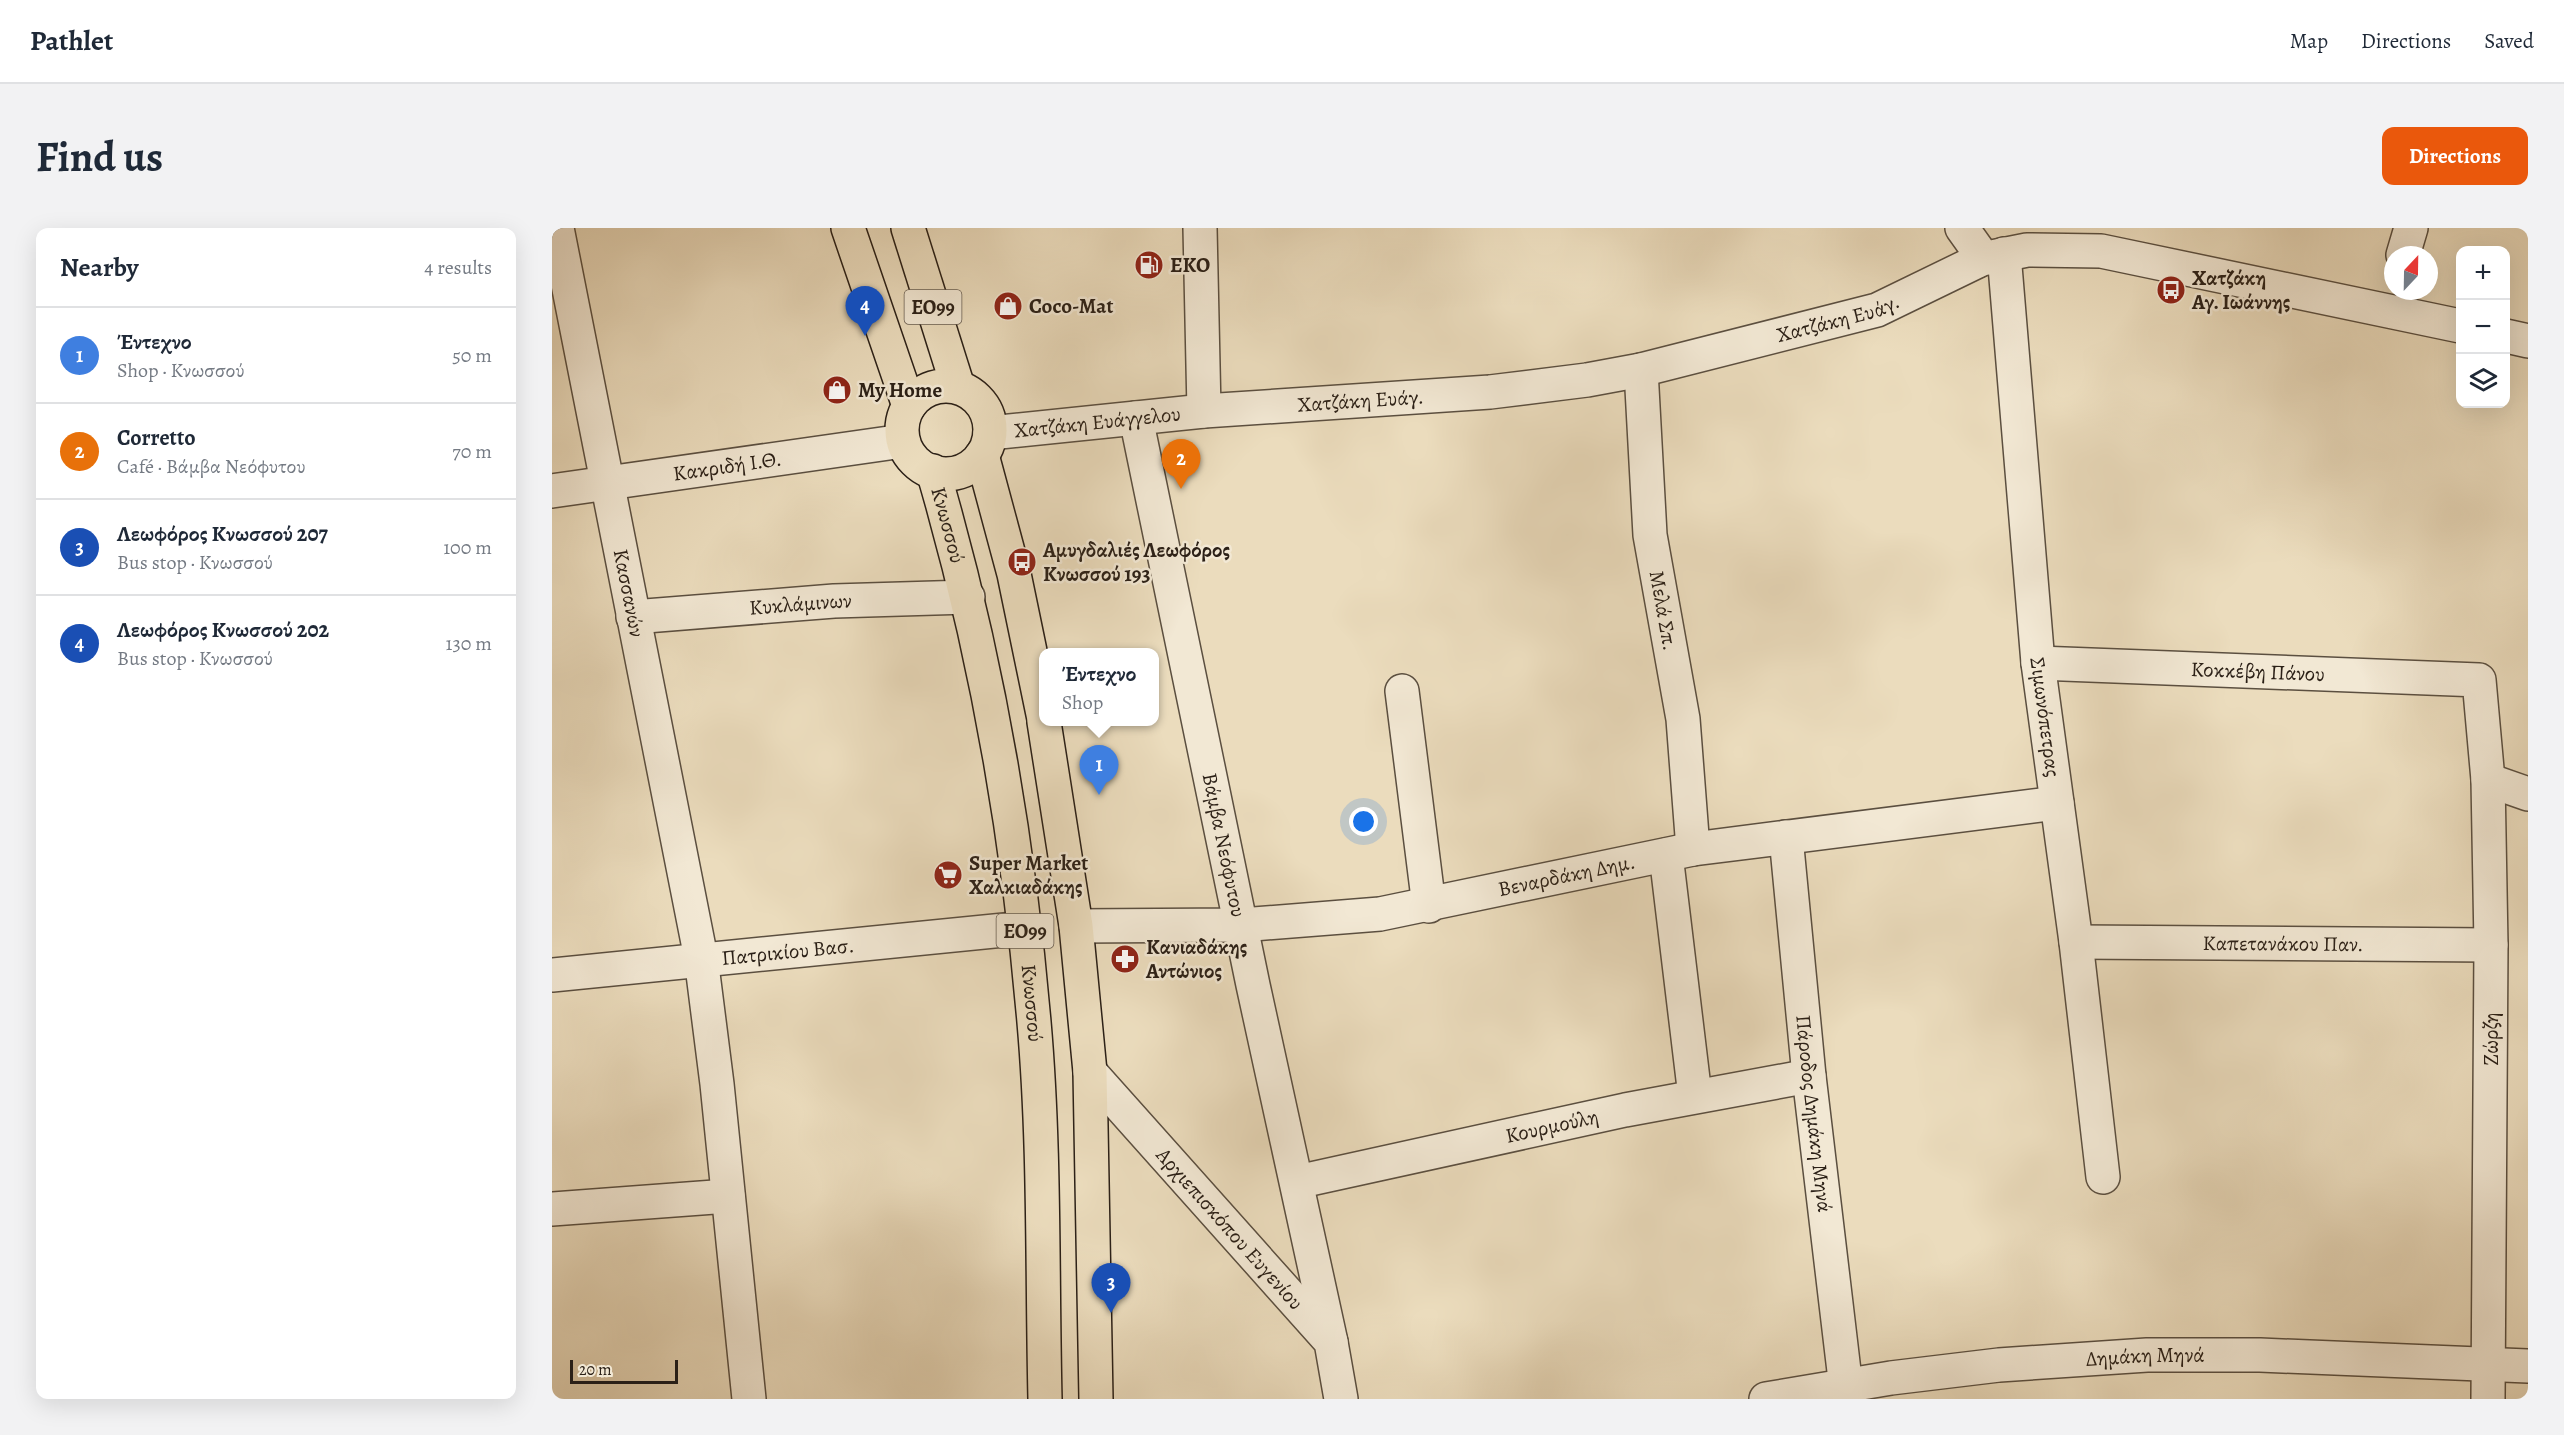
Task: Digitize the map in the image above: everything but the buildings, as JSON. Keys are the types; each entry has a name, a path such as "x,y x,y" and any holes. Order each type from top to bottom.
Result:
{"main road":[{"name":"ΕΟ99","path":"848,228 909,406"},
{"name":"ΕΟ99","path":"908,228 958,387 978,399 984,407 986,444 1039,696"},
{"path":"958,387 934,387 923,392 909,406 903,422 903,441 911,457 933,471 953,473 966,469 986,444"},
{"name":"Κνωσσού","path":"933,471 968,597 987,679 1025,928 1041,1131 1045,1399"},
{"name":"ΕΟ99","path":"1045,726 1076,926 1090,1072 1096,1399"}],"street":[{"name":"Κασσανών","path":"557,228 605,482 701,958 749,1399"},
{"path":"1200,228 1204,411"},
{"name":"Σιμωνόπετρας","path":"1962,228 1977,249 1991,258 2037,663 2076,942 2103,1177"},
{"name":"Χατζάκη Ευάγ.","path":"1204,411 1547,387 1641,370 1877,310 1991,258 2061,239 2101,251 2384,297"},
{"name":"Χατζάκη Ευάγ.","path":"2395,300 2456,324"},
{"path":"2510,337 2528,341"},
{"name":"Μελά Σπ.","path":"1641,370 1650,535 1683,719 1679,852 1695,1096"},
{"name":"Χατζάκη Ευάγγελου","path":"986,444 1136,418 1204,411"},
{"name":"Βάμβα Νεόφυτου","path":"1136,418 1241,925 1331,1342"},
{"name":"Κακριδή Ι.Θ.","path":"552,491 903,441"},
{"name":"Κυκλάμινων","path":"633,617 834,601 968,597"},
{"name":"Κοκκέβη Πάνου","path":"2037,663 2479,680"},
{"name":"Ζώρζη","path":"2479,680 2488,780 2491,945 2488,1399"},
{"path":"1402,691 1429,906"},
{"path":"2488,780 2528,794"},
{"name":"Βεναρδάκη Δημ.","path":"1076,926 1241,925 1313,921 1429,906 1679,852 2057,803"},
{"name":"Πάροδος Δημάκη Μηνά","path":"1786,837 1809,1076 1846,1388"},
{"name":"Πατρικίου Βασ.","path":"552,975 701,958 1025,928"},
{"name":"Καπετανάκου Παν.","path":"2076,942 2491,945"},
{"name":"Αρχιεπισκόπου Ευγενίου","path":"1090,1072 1331,1342"},
{"name":"Κουρμούλη","path":"1297,1182 1695,1096 1809,1076"},
{"path":"552,1209 728,1196"},
{"path":"1331,1342 1341,1399"},
{"name":"Δημάκη Μηνά","path":"1766,1399 1846,1388 1891,1389 2056,1359 2147,1355 2271,1355 2528,1366"}],"place":[{"name":"EKO","path":"1149,265"},
{"name":"Χατζάκη Αγ. Ιωάννης","path":"2171,290"},
{"name":"Coco-Mat","path":"1008,306"},
{"name":"Λεωφόρος Κνωσσού 202","path":"865,336"},
{"name":"My Home","path":"837,390"},
{"name":"Corretto","path":"1181,489"},
{"name":"Αμυγδαλιές Λεωφόρος Κνωσσού 193","path":"1022,562"},
{"name":"Έντεχνο","path":"1099,795"},
{"name":"Super Market Χαλκιαδάκης","path":"948,875"},
{"name":"Κανιαδάκης Αντώνιος","path":"1125,959"},
{"name":"Λεωφόρος Κνωσσού 207","path":"1111,1313"}]}
